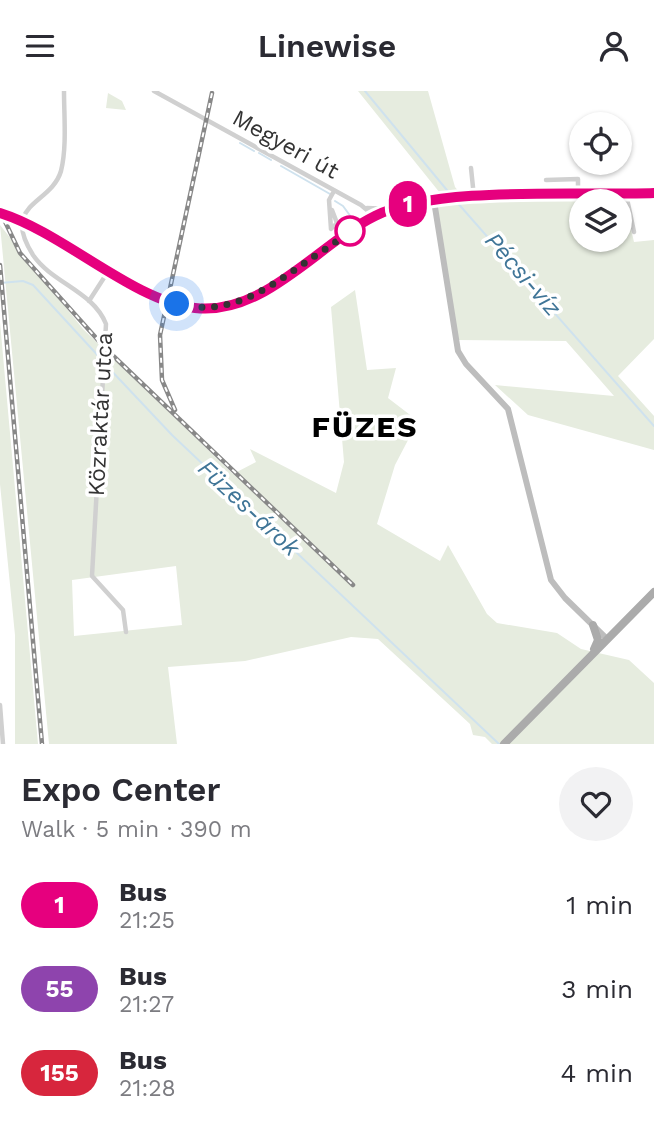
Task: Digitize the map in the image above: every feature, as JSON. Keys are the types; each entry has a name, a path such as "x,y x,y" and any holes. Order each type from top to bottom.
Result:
{"main road":[{"path":"504,744 654,593"},
{"path":"593,625 605,631 620,627"},
{"path":"592,655 598,640 593,625"}],"street":[{"name":"Közraktár utca","path":"64,91 60,172 52,186 27,208 22,228 38,261 89,301 106,324 93,577 123,610 126,632"},
{"name":"Megyeri út","path":"154,91 365,207 374,216 391,209 419,203 435,204 450,198 569,195"},
{"path":"471,168 474,197"},
{"path":"546,180 578,179 579,189"},
{"path":"332,210 329,200 334,191"},
{"name":"Megyeri út","path":"632,194 654,193"},
{"path":"435,204 458,351 508,409 551,580 607,639"},
{"path":"360,225 365,207"},
{"name":"Megyeri út","path":"365,207 391,209"},
{"path":"0,213 35,227 147,292 170,301 208,309 241,301 269,287 374,216"},
{"path":"632,222 634,232"},
{"path":"89,301 109,270"},
{"path":"0,705 2,740"}],"shaded area":[{"path":"358,91 428,91 455,187 465,199 569,196 569,252 632,252 632,233 634,242 654,240 654,339 618,376 654,416 654,450 528,415 495,385 614,396 566,341 457,340 433,196 440,193"},
{"path":"108,93 122,101 126,110 106,108"},
{"path":"0,225 83,329 233,474 256,462 250,449 336,493 344,462 331,307 355,290 367,370 396,368 388,398 418,421 395,465 377,524 440,561 448,545 487,614 497,623 557,633 581,649 629,660 654,683 654,744 492,744 485,737 473,735 470,724 378,639 351,637 245,661 168,667 177,744 49,744","holes":["176,566 182,625 74,636 72,580"]},
{"path":"0,322 38,744 15,744 15,635 0,484"}],"waterway":[{"name":"Pécsi-víz","path":"365,91 451,195"},
{"path":"240,143 254,151"},
{"path":"259,153 271,160"},
{"path":"281,166 330,194"},
{"name":"Pécsi-víz","path":"455,200 654,426"},
{"path":"335,201 343,206 354,221"},
{"name":"Füzes-árok","path":"0,283 23,281 33,285 102,360"},
{"name":"Füzes-árok","path":"105,364 172,435 499,744"}],"railway":[{"path":"175,410 162,380 160,335 212,93"},
{"path":"0,211 20,253 106,349 353,585"},
{"path":"0,265 42,744"}],"bus line":[{"name":"1","path":"0,213 35,227 159,298 208,309 229,306 252,296 374,216 412,203 457,198 654,193"}],"district":[{"name":"FÜZES","path":"365,427"}],"route":[{"path":"177,304 208,309 229,306 269,287 350,231"}]}
